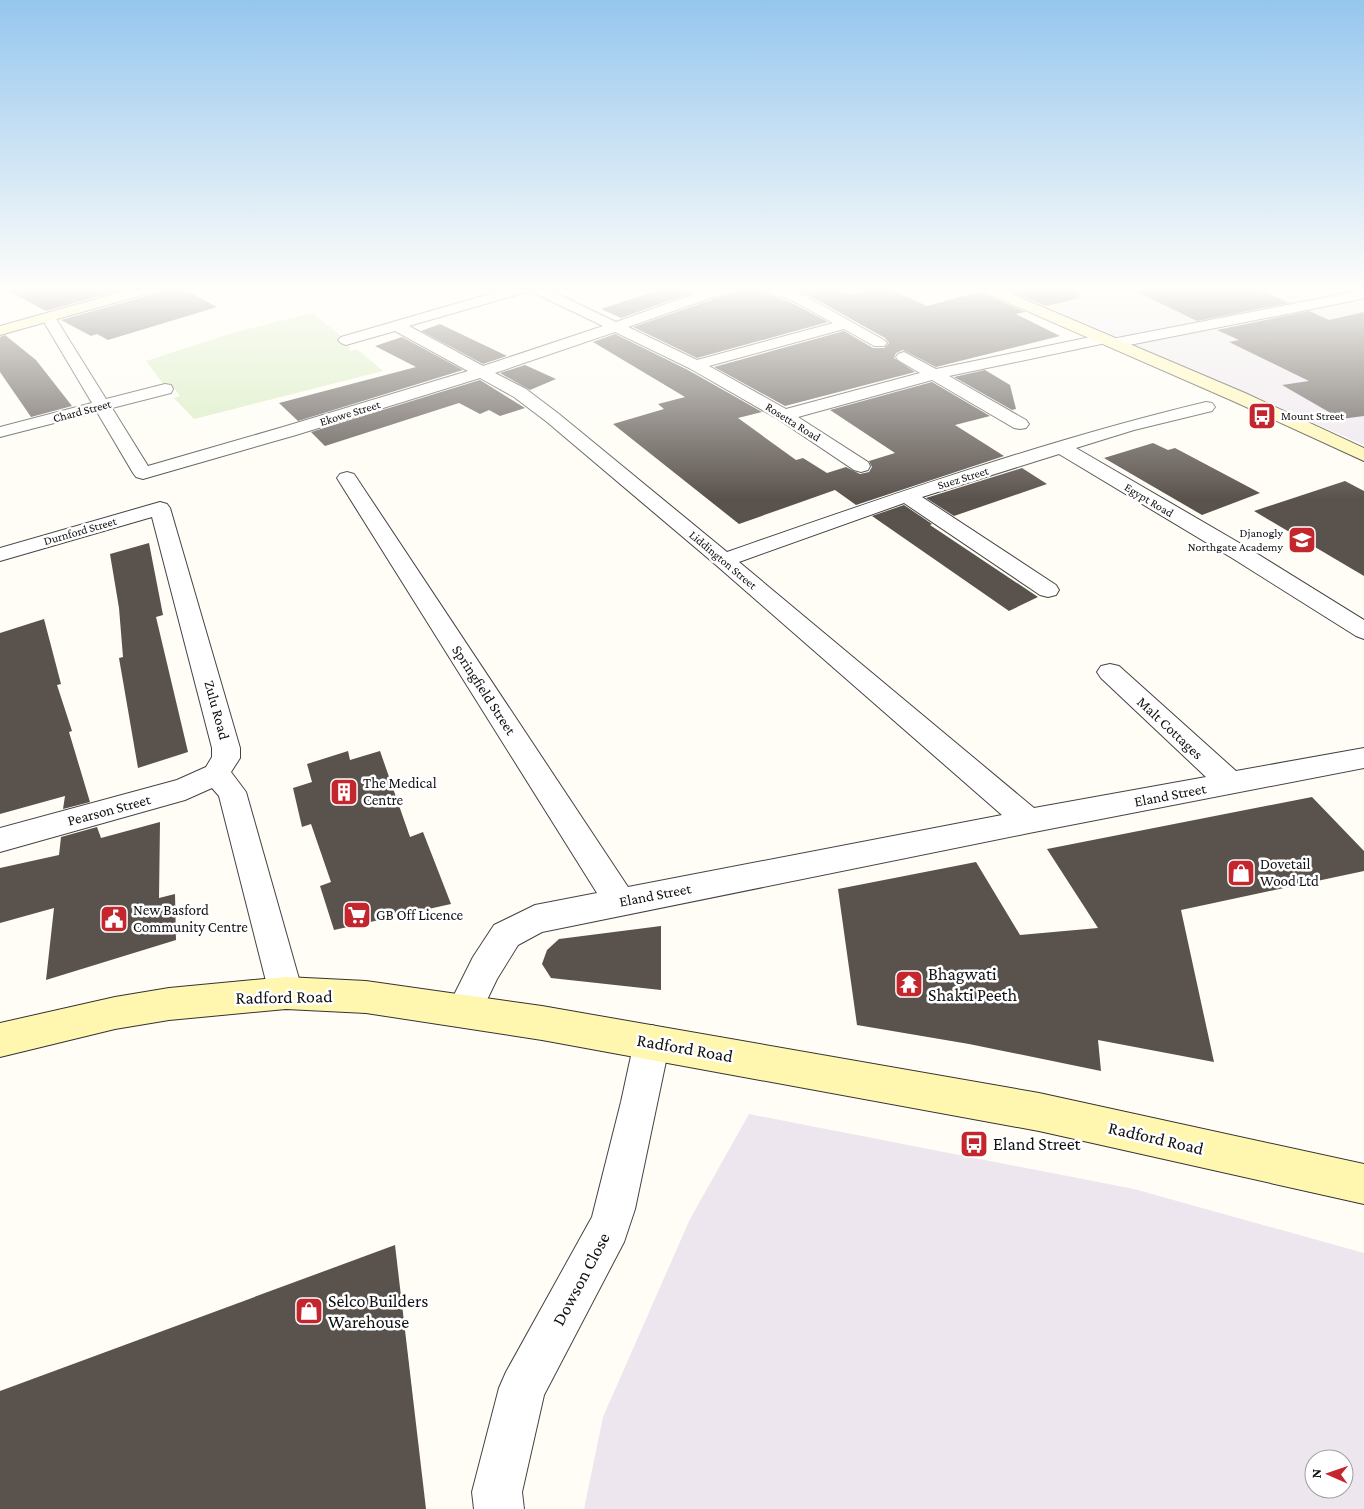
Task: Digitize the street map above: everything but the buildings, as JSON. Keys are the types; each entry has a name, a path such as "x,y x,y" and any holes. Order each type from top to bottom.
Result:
{"street":[{"path":"73,358 101,406"},
{"name":"Liddington Street","path":"454,358 520,393 553,418 724,560 1029,821"},
{"name":"Ekowe Street","path":"101,406 143,473 234,448 525,358"},
{"name":"Rosetta Road","path":"682,358 784,415 861,466"},
{"path":"696,365 720,358"},
{"path":"907,358 1020,424"},
{"path":"784,415 935,374 1018,358"},
{"path":"1150,358 1364,455"},
{"name":"Chard Street","path":"0,432 165,389"},
{"name":"Suez Street","path":"724,560 906,496 1128,426 1206,407"},
{"name":"Egypt Road","path":"1062,448 1240,553 1364,631"},
{"name":"Springfield Street","path":"347,478 620,902"},
{"path":"906,496 1048,590"},
{"name":"Durnford Street","path":"0,554 160,508"},
{"name":"Zulu Road","path":"160,508 226,742 226,758 216,774"},
{"name":"Malt Cottages","path":"1110,672 1231,783"},
{"name":"Eland Street","path":"464,1011 485,968 506,935 535,919 1029,821 1364,758"},
{"path":"216,774 232,792 286,993"},
{"name":"Pearson Street","path":"0,840 185,789 216,774"},
{"name":"Radford Road","path":"0,1040 115,1013 169,1004 286,993 366,997 652,1042 1040,1112 1364,1184"},
{"name":"Dowson Close","path":"498,1509 498,1492 522,1388 571,1301 609,1227 615,1209 652,1042"}],"shaded area":[{"path":"1167,358 1364,358 1364,445"},
{"path":"749,1114 1134,1189 1364,1253 1364,1509 584,1509 603,1417 690,1219"}],"green space":[{"path":"154,358 368,358 383,371 194,419 174,398 180,396 170,383 164,385 146,361"}],"place":[{"name":"Mount Street","path":"1262,416"},
{"name":"Djanogly Northgate Academy","path":"1302,540"},
{"name":"The Medical Centre","path":"344,792"},
{"name":"Dovetail Wood Ltd","path":"1241,873"},
{"name":"GB Off Licence","path":"357,915"},
{"name":"New Basford Community Centre","path":"114,919"},
{"name":"Bhagwati Shakti Peeth","path":"909,984"},
{"name":"Eland Street","path":"974,1144"},
{"name":"Selco Builders Warehouse","path":"309,1311"}]}
